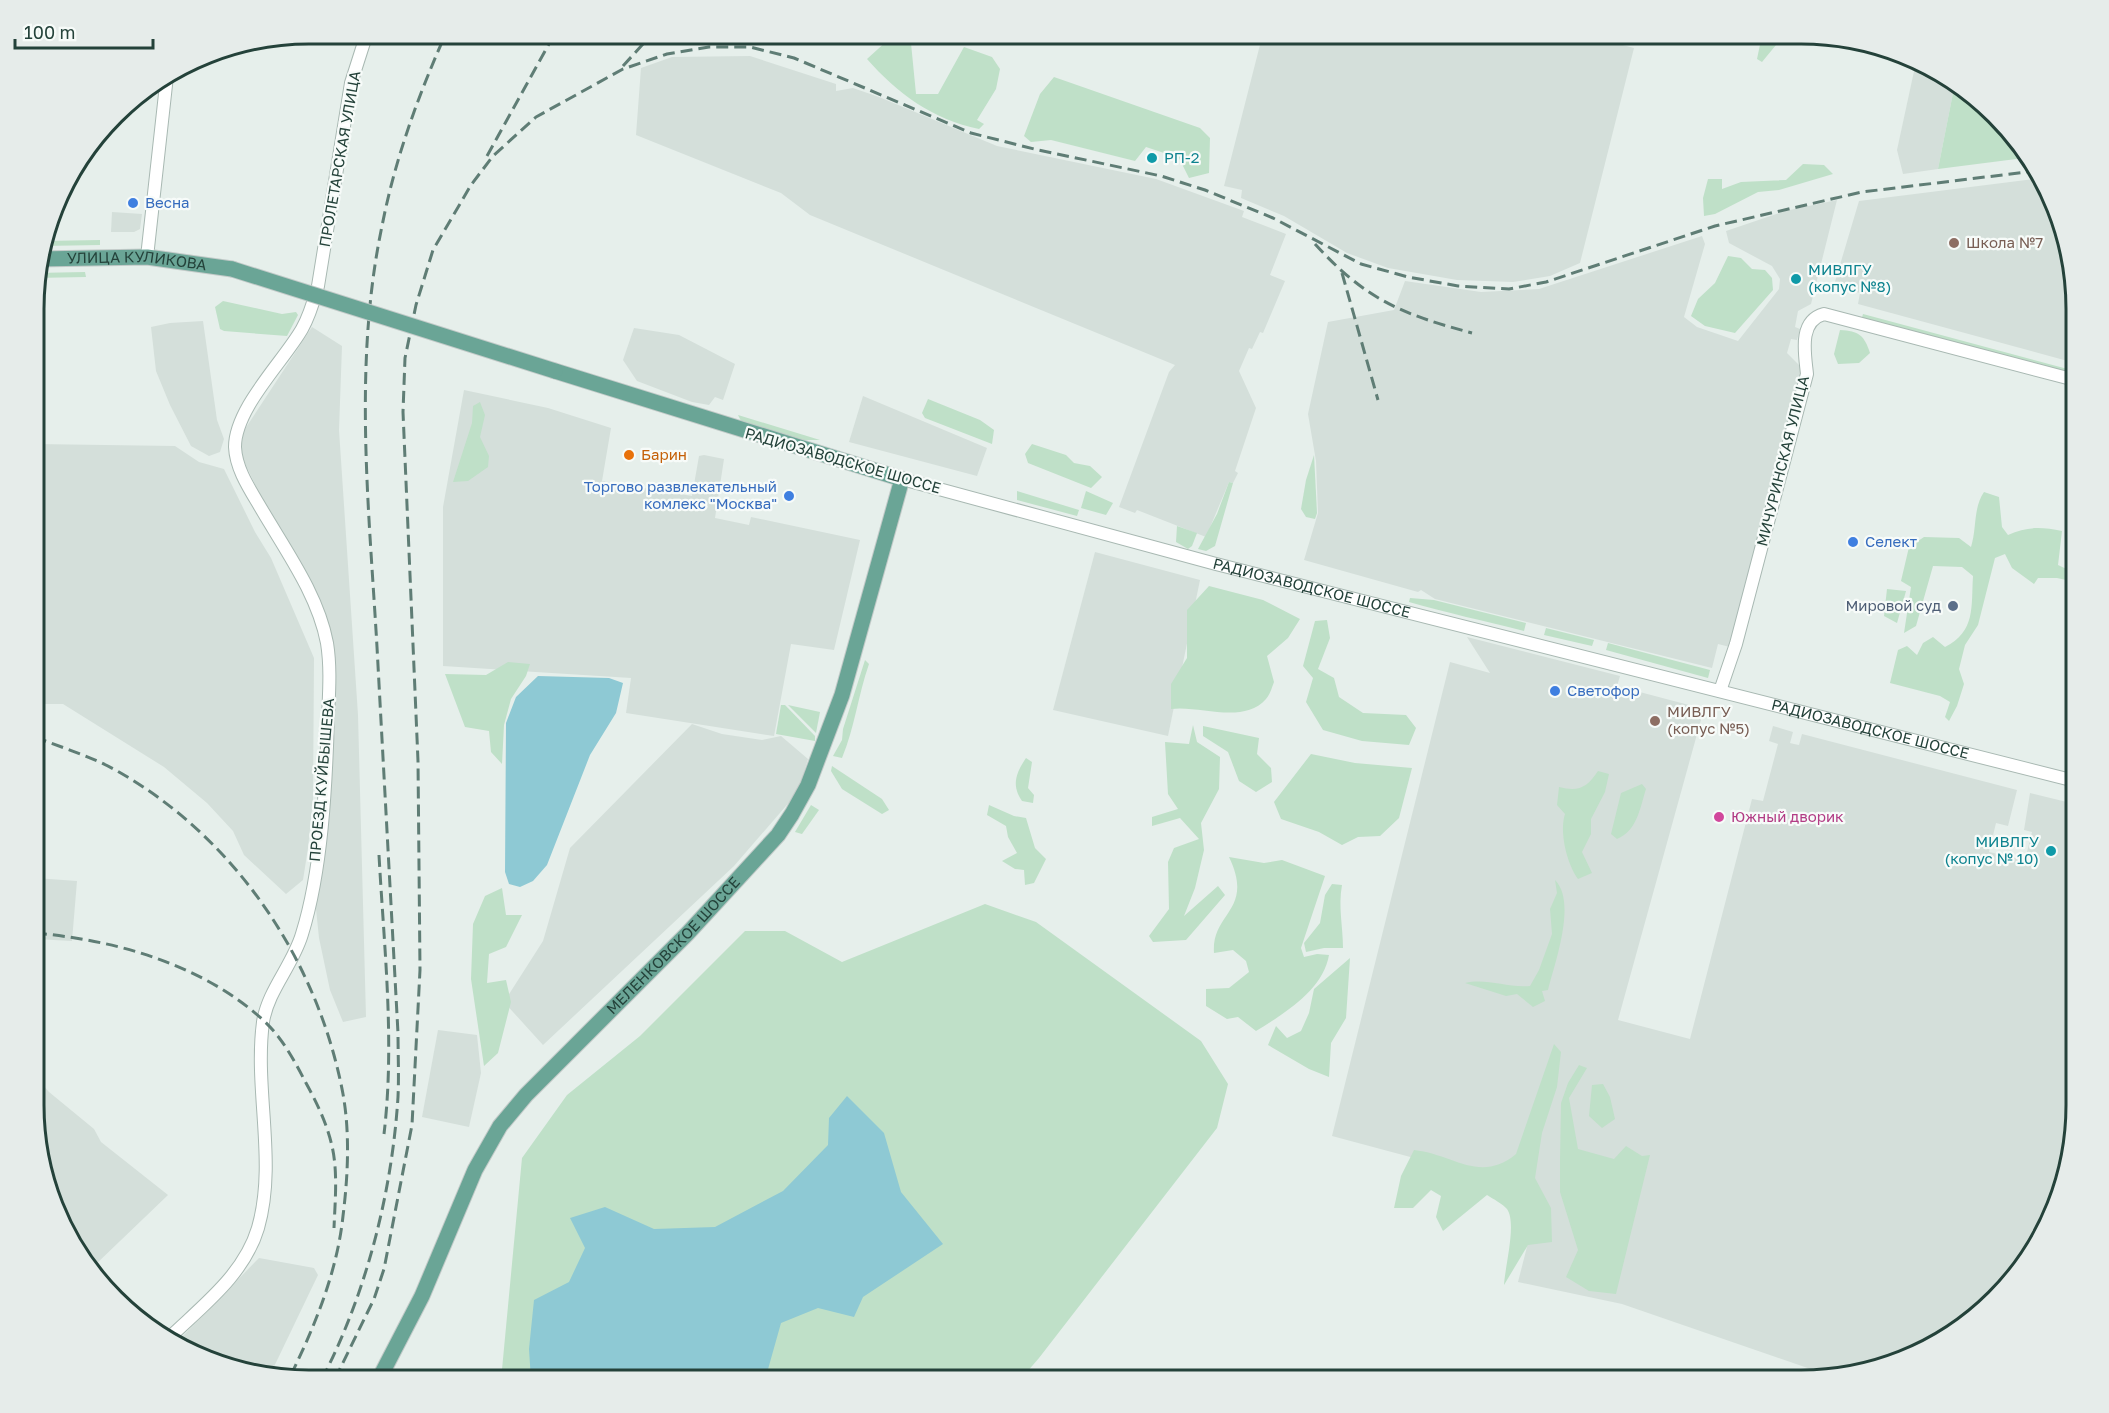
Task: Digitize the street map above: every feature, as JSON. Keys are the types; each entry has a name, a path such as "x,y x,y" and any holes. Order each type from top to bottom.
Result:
{"main road":[{"name":"УЛИЦА КУЛИКОВА","path":"49,259 147,257 232,268 555,370"},
{"name":"РАДИОЗАВОДСКОЕ ШОССЕ","path":"555,370 902,479"},
{"name":"МЕЛЕНКОВСКОЕ ШОССЕ","path":"384,1370 422,1296 474,1170 500,1126 526,1095 688,933 778,835 792,814 812,774 842,695 902,479"}],"street":[{"name":"ПРОЛЕТАРСКАЯ УЛИЦА","path":"318,286 351,83 364,43"},
{"path":"147,257 166,85"},
{"name":"ПРОЕЗД КУЙБЫШЕВА","path":"174,1333 226,1283 250,1248 262,1207 264,1127 260,1049 263,1020 272,993 301,938 309,909 327,755 329,678 327,643 318,614 304,582 243,476 235,451 236,438 249,408 302,329 318,286"},
{"name":"МИЧУРИНСКАЯ УЛИЦА","path":"1720,691 1736,644 1807,374 1804,342 1809,325 1817,316 1824,314 2066,378"},
{"name":"РАДИОЗАВОДСКОЕ ШОССЕ","path":"902,479 1206,562 2066,779"}],"shaded area":[{"path":"1260,43 1615,43 1634,48 1580,263 1550,276 1513,282 1457,280 1388,268 1347,253 1284,216 1241,198 1242,190 1224,186"},
{"path":"750,56 836,84 836,91 853,88 879,97 997,146 1156,179 1244,211 1242,217 1286,234 1270,275 1285,281 1263,333 1260,332 1252,349 1249,348 1239,371 1256,408 1235,471 1238,473 1233,483 1229,482 1206,537 1137,510 1135,513 1119,507 1169,372 1175,365 810,215 781,193 636,135 641,68 672,57"},
{"path":"1914,69 1953,92 1938,169 1903,174 1897,150"},
{"name":"Школа №7","path":"2032,179 2051,223 2060,257 2065,291 2066,361 1858,304 1860,293 1834,285 1859,201"},
{"path":"1837,200 1811,304 1798,311 1795,327 1800,329 1797,340 1791,339 1787,353 1802,368 1730,647 1718,644 1712,668 1435,599 1421,590 1418,592 1304,560 1318,513 1316,461 1308,414 1328,322 1394,310 1405,281 1481,292 1539,289 1702,236 1705,244 1684,317 1697,327 1738,341 1779,289 1780,279 1772,266 1729,243 1726,231 1785,211"},
{"path":"112,212 142,214 140,229 134,232 111,232"},
{"path":"203,321 217,420 224,439 220,452 209,456 191,446 170,405 156,371 151,327"},
{"path":"312,327 342,346 339,430 358,715 366,1017 343,1022 330,990 319,938 315,899 335,730 332,648 241,455 243,432"},
{"path":"634,328 679,335 735,364 723,400 715,397 709,405 692,402 637,381 623,360"},
{"path":"464,390 548,408 611,428 602,481 692,496 699,456 724,459 715,518 749,525 751,517 860,540 834,650 791,644 774,736 626,713 631,678 443,666 443,507"},
{"path":"863,396 987,448 977,476 849,442"},
{"path":"44,444 175,446 199,462 224,469 255,532 271,558 314,658 313,800 303,880 286,894 244,855 233,831 207,803 164,767 63,704 44,704"},
{"path":"1095,552 1200,580 1168,736 1053,710"},
{"path":"1467,637 1620,676 1617,686 1704,709 1618,1020 1690,1039 1752,799 1763,801 1778,744 1769,741 1773,726 1793,732 1790,743 1799,745 1802,734 2017,790 2008,826 1996,823 1989,852 2025,860 2032,832 2024,830 2030,793 2066,802 2066,1104 2060,1156 2045,1206 2021,1252 1988,1292 1962,1315 1918,1342 1886,1355 1852,1364 1812,1369 1622,1304 1518,1282 1541,1192 1332,1136 1450,662 1490,673"},
{"path":"692,724 722,734 762,740 781,736 808,759 798,792 734,866 543,1045 504,1002 543,941 570,848"},
{"path":"44,879 77,881 72,941 44,939"},
{"path":"438,1030 477,1035 481,1073 469,1127 422,1117"},
{"path":"44,1086 94,1129 101,1142 168,1195 96,1264 71,1222 58,1190 46,1139"},
{"path":"259,1258 314,1268 318,1275 274,1367 223,1355 182,1337"}],"green space":[{"path":"885,43 911,43 916,94 938,94 964,47 992,57 1000,69 996,89 977,120 984,124 979,129 962,125 931,112 903,94 867,59"},
{"path":"1760,43 1776,43 1762,62 1757,59"},
{"path":"1054,77 1200,128 1210,138 1209,173 1189,178 1179,158 1146,147 1135,161 1051,140 1031,142 1024,136 1040,94"},
{"path":"1953,92 1988,121 2019,159 1938,169"},
{"path":"1803,164 1824,165 1833,174 1779,190 1758,192 1715,214 1704,216 1703,198 1708,179 1722,179 1722,189 1741,182 1786,180"},
{"path":"100,240 100,245 52,246 53,241"},
{"path":"1728,256 1741,258 1752,269 1765,270 1772,278 1773,290 1735,333 1705,326 1691,316 1698,299 1715,283"},
{"path":"85,272 86,277 46,278 46,273"},
{"path":"223,301 282,314 296,312 298,315 287,336 224,331 220,329 215,307"},
{"path":"1863,314 2066,369 2066,376 1861,321"},
{"path":"1840,330 1852,331 1863,338 1870,353 1859,363 1838,364 1834,354"},
{"path":"928,399 980,420 994,430 992,444 925,418 922,413"},
{"path":"480,402 485,415 480,437 489,456 488,467 468,481 453,482 472,423 473,406"},
{"path":"738,415 820,440 803,440 741,421"},
{"path":"1032,444 1066,455 1074,463 1090,466 1102,477 1091,488 1028,463 1025,454"},
{"path":"1314,455 1317,513 1315,519 1306,517 1301,509 1306,480"},
{"path":"1229,482 1233,483 1215,546 1206,551 1198,549 1217,514"},
{"path":"1017,491 1079,510 1077,516 1017,500"},
{"path":"1086,491 1113,503 1106,515 1081,508"},
{"path":"1984,492 1999,497 2002,527 2008,535 2035,528 2062,531 2058,565 2066,569 2066,580 2038,578 2034,584 2012,568 2005,554 1995,558 1978,625 1965,645 1959,669 1964,684 1949,721 1945,717 1950,702 1940,696 1890,683 1898,650 1907,646 1917,655 1923,643 1933,637 1945,647 1962,634 1970,617 1973,576 1962,567 1933,566 1916,626 1904,633 1911,587 1901,581 1909,547 1924,537 1959,538 1971,547"},
{"path":"1177,526 1197,533 1192,546 1188,549 1176,542"},
{"path":"1209,586 1263,600 1300,619 1288,638 1267,656 1274,682 1269,695 1257,707 1246,711 1233,713 1171,709 1171,684 1187,658 1187,610"},
{"path":"1887,589 1906,591 1897,623 1884,616"},
{"path":"1410,598 1434,600 1526,623 1524,631 1409,602"},
{"path":"1327,620 1330,638 1318,669 1334,678 1339,697 1363,713 1406,715 1416,728 1409,745 1362,741 1323,730 1306,702 1313,678 1303,666 1315,621"},
{"path":"1546,628 1594,640 1592,646 1544,635"},
{"path":"1608,643 1710,670 1708,678 1606,650"},
{"path":"865,660 869,664 842,758 833,756 842,740 843,729"},
{"path":"508,662 530,664 526,676 511,699 504,725 502,764 491,752 489,731 465,727 445,674 486,675"},
{"path":"781,705 785,705 815,736 815,741 776,734"},
{"path":"788,705 820,712 816,733"},
{"path":"1193,725 1197,742 1220,757 1219,789 1201,823 1204,850 1195,888 1184,916 1218,886 1225,895 1186,940 1153,942 1149,936 1169,909 1168,862 1174,848 1199,839 1180,818 1152,826 1152,817 1178,809 1168,794 1165,742 1189,744"},
{"path":"1203,726 1259,738 1257,754 1271,768 1272,782 1256,792 1239,781 1228,752 1203,736"},
{"path":"1311,754 1355,763 1412,768 1399,818 1380,836 1358,837 1342,845 1319,832 1281,819 1274,802"},
{"path":"1026,758 1032,762 1028,788 1034,795 1033,803 1022,801 1016,784 1017,774"},
{"path":"832,766 882,799 889,810 882,814 842,789 831,771"},
{"path":"1598,771 1609,774 1605,792 1591,819 1591,834 1582,852 1592,873 1578,879 1570,865 1565,848 1563,821 1565,814 1557,805 1559,787 1577,789 1582,787"},
{"path":"1642,784 1646,789 1637,818 1629,830 1617,839 1611,834 1621,793"},
{"path":"811,805 819,810 802,834 795,832"},
{"path":"989,805 1014,816 1026,818 1035,848 1046,859 1034,883 1025,885 1024,870 1015,869 1002,861 1017,853 1008,837 1006,826 987,815"},
{"path":"1229,857 1264,863 1282,860 1325,876 1301,948 1304,957 1317,954 1329,955 1325,968 1311,990 1290,1008 1256,1031 1238,1017 1227,1019 1206,1006 1206,989 1229,988 1249,972 1246,961 1233,950 1214,953 1215,939 1235,900 1237,889 1236,875"},
{"path":"1555,880 1561,890 1564,917 1559,949 1548,990 1542,991 1545,1001 1533,1007 1517,994 1506,996 1465,983 1530,986 1539,970 1552,934 1550,909 1557,893"},
{"path":"1332,884 1342,885 1343,948 1324,948 1306,952 1304,943 1320,923 1325,895"},
{"path":"502,888 506,915 522,915 506,947 489,954 487,983 506,980 511,1002 498,1053 484,1066 471,979 473,924 485,896"},
{"path":"985,904 1036,922 1201,1041 1228,1084 1217,1128 1029,1370 502,1370 522,1158 567,1095 640,1036 745,931 785,931 842,962"},
{"path":"1350,958 1346,1018 1331,1043 1329,1077 1309,1069 1268,1045 1276,1026 1287,1038 1301,1031 1309,1013 1314,989"},
{"path":"1554,1044 1561,1052 1557,1087 1542,1133 1535,1178 1551,1208 1552,1242 1528,1245 1504,1285 1511,1224 1507,1209 1500,1203 1487,1195 1443,1231 1436,1217 1441,1196 1431,1190 1413,1208 1394,1208 1401,1176 1414,1150 1478,1167 1490,1167 1503,1163 1516,1154"},
{"path":"1579,1065 1587,1068 1569,1098 1578,1149 1614,1159 1626,1146 1642,1156 1650,1155 1616,1294 1589,1291 1566,1277 1578,1250 1560,1192 1561,1103 1568,1083"},
{"path":"1603,1084 1610,1097 1615,1119 1602,1128 1589,1116 1592,1085"}],"water":[{"path":"538,676 609,678 623,683 616,713 590,755 547,865 533,881 520,887 509,884 505,872 506,723 516,697"},
{"path":"847,1096 884,1133 901,1192 943,1244 863,1297 854,1317 818,1308 781,1323 768,1370 530,1370 529,1349 534,1300 569,1282 585,1248 570,1218 605,1207 654,1229 715,1227 783,1191 828,1145 829,1118"}],"railway":[{"path":"326,1370 352,1313 374,1242 390,1170 398,1097 398,1033 367,489 368,330 373,278 387,201 417,104 442,43"},
{"path":"487,156 549,43"},
{"path":"623,66 644,43"},
{"path":"339,1370 374,1299 384,1269 412,1125 420,970 418,761 403,412 405,358 416,305 433,250 471,185 493,156 536,117 623,69 667,54 709,47 750,47 794,58 971,133 1161,176 1205,190 1273,218 1361,264 1408,277 1458,286 1509,289 1546,282 1715,226 1862,192 2028,172"},
{"path":"1315,244 1351,278 1386,302 1425,319 1472,333"},
{"path":"1342,273 1378,400"},
{"path":"44,740 119,772 161,800 200,832 235,868 266,908 292,951 314,997 331,1045 343,1094 348,1155 343,1216 336,1258 323,1300 294,1369"},
{"path":"379,855 389,1030 384,1134"},
{"path":"44,934 126,949 184,969 238,1000 269,1026 282,1041 297,1066 318,1106 327,1130 335,1166 334,1228"}],"place":[{"name":"РП-2","path":"1152,158"},
{"name":"Весна","path":"133,203"},
{"name":"Школа №7","path":"1954,243"},
{"name":"МИВЛГУ (копус №8)","path":"1796,279"},
{"name":"Барин","path":"629,455"},
{"name":"Торгово развлекательный комлекс \"Москва\"","path":"789,496"},
{"name":"Селект","path":"1853,542"},
{"name":"Мировой суд","path":"1953,606"},
{"name":"Светофор","path":"1555,691"},
{"name":"МИВЛГУ (копус №5)","path":"1655,721"},
{"name":"Южный дворик","path":"1719,817"},
{"name":"МИВЛГУ (копус № 10)","path":"2051,851"}]}
